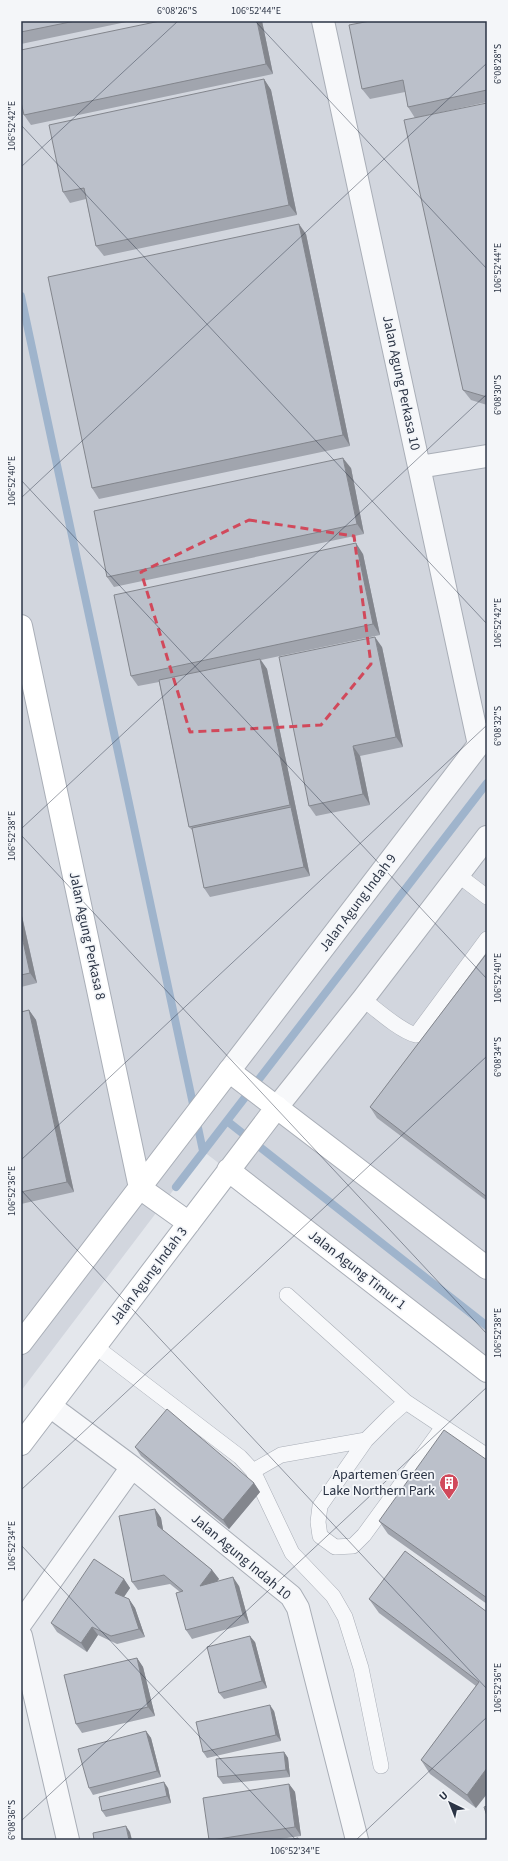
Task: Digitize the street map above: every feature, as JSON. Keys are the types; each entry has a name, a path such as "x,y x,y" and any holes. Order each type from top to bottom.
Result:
{"street":[{"name":"Jalan Agung Perkasa 10","path":"323,21 419,467 483,740"},
{"path":"419,467 487,456"},
{"name":"Jalan Agung Perkasa 8","path":"21,626 140,1188"},
{"name":"Jalan Agung Indah 9","path":"237,1077 483,740"},
{"path":"271,1109 363,999 487,837"},
{"path":"21,1343 203,1106 237,1077 271,1109 487,1268"},
{"name":"Jalan Agung Indah 3","path":"21,1444 189,1223 271,1109"},
{"name":"Jalan Agung Timur 1","path":"232,1164 487,1371"},
{"path":"140,1188 189,1223"},
{"name":"Jalan Agung Indah 10","path":"50,1406 132,1467 291,1596 298,1608 357,1840"},
{"path":"21,1623 132,1467"},
{"path":"21,1636 68,1840"}],"lane":[{"path":"458,875 487,897"},
{"path":"363,999 395,1023 416,1035 487,939"},
{"path":"287,1295 406,1402 487,1456"},
{"path":"96,1347 240,1457 254,1471 292,1553 333,1596 345,1617 361,1668 380,1766"},
{"path":"406,1402 366,1440 320,1506 318,1522 320,1536 335,1547 353,1546 364,1535 443,1427"},
{"path":"254,1471 282,1455 366,1440"}],"highlighted area":[{"path":"249,520 354,536 371,664 321,725 190,732 141,572"}],"shaded area":[{"path":"21,21 487,21 487,1371 203,1151 21,1391"}],"building":[{"path":"21,21 75,21 21,32"},
{"path":"160,21 257,21 266,64 24,115 21,102 21,50"},
{"path":"370,21 487,21 487,90 408,107 403,80 362,89 349,25"},
{"path":"264,79 289,205 96,246 84,188 63,192 49,125"},
{"path":"487,103 487,397 463,390 404,120"},
{"path":"299,224 343,435 92,488 48,277"},
{"path":"343,458 357,524 107,577 94,511"},
{"path":"356,543 373,624 131,676 114,595"},
{"path":"375,637 396,737 353,746 363,794 309,806 279,657"},
{"path":"260,659 290,805 189,827 159,680"},
{"path":"291,807 304,867 204,888 192,828"},
{"path":"21,932 30,973 21,975"},
{"path":"487,953 487,1197 370,1107"},
{"path":"29,1010 67,1182 21,1192 21,1012"},
{"path":"167,1409 254,1483 223,1520 135,1447"},
{"name":"Apartemen Green Lake Northern Park","path":"444,1430 487,1460 487,1598 379,1521"},
{"path":"155,1509 158,1526 212,1570 200,1586 233,1577 243,1615 186,1630 176,1593 183,1591 164,1575 132,1582 119,1516"},
{"path":"405,1551 487,1612 487,1768 467,1795 421,1760 479,1682 369,1599"},
{"path":"94,1559 124,1579 115,1593 129,1599 139,1629 111,1636 92,1627 81,1643 51,1623"},
{"path":"250,1636 262,1681 219,1693 207,1647"},
{"path":"137,1658 148,1707 76,1724 64,1675"},
{"path":"270,1705 276,1735 203,1752 196,1722"},
{"path":"146,1731 157,1771 89,1788 78,1749"},
{"path":"284,1752 286,1770 218,1777 216,1759"},
{"path":"164,1782 167,1796 102,1811 99,1797"},
{"path":"289,1784 295,1827 209,1840 203,1798"},
{"path":"487,1806 487,1816 484,1807"},
{"path":"126,1826 129,1840 94,1840 93,1833"},
{"path":"298,1838 299,1840 288,1840"}],"waterway":[{"path":"21,296 203,1151"},
{"path":"176,1187 487,783"},
{"path":"227,1121 487,1326"}],"place":[{"name":"Apartemen Green Lake Northern Park","path":"449,1500"}]}
